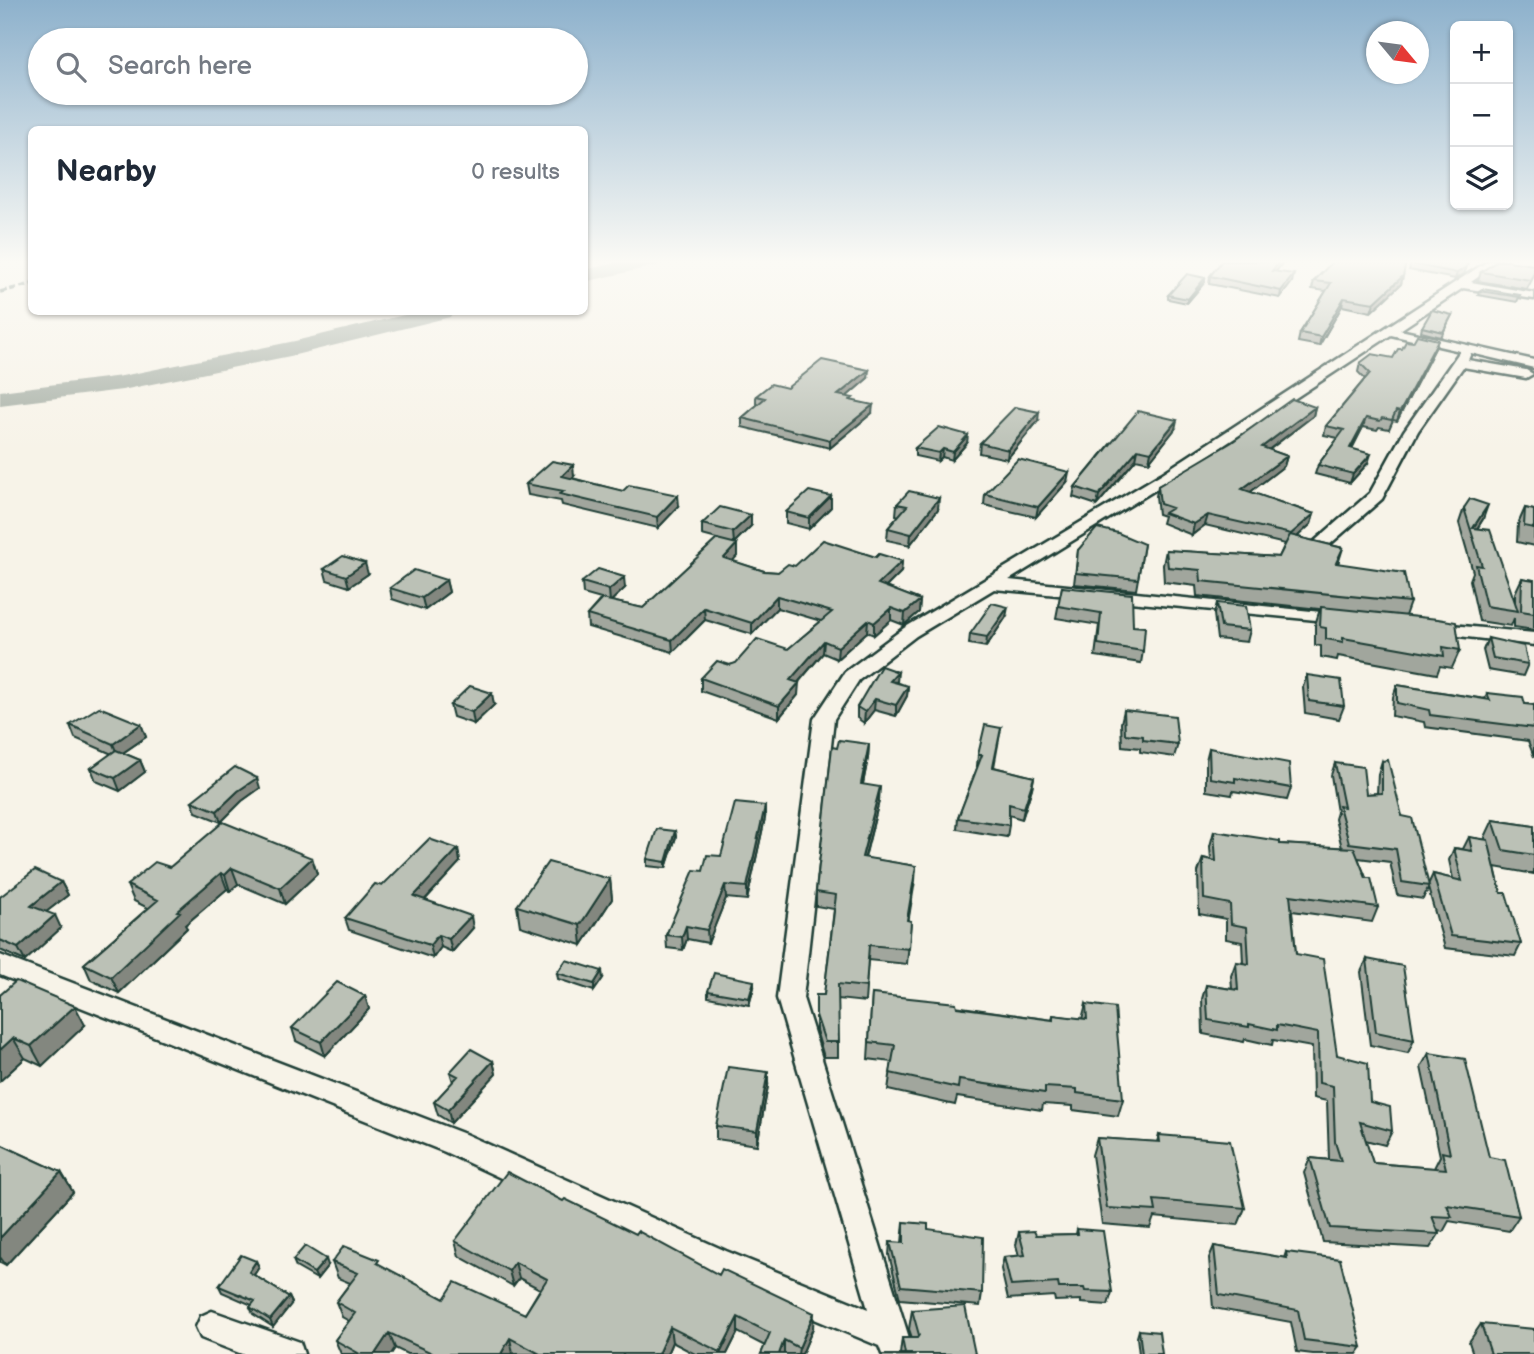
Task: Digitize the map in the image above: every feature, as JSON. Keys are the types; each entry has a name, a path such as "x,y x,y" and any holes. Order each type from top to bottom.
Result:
{"street":[{"path":"895,1344 790,998 824,719 852,676 910,632 1166,477 1400,324"},
{"path":"1390,331 1467,348 1523,365 1534,375"},
{"path":"1316,547 1376,496 1411,431 1460,363 1467,348"},
{"path":"1460,363 1523,365"},
{"path":"991,583 1353,620"},
{"path":"1409,626 1534,639"},
{"path":"0,965 455,1143 895,1344"},
{"path":"212,1327 288,1354"}],"building":[{"path":"1305,324 1329,324 1321,337 1300,333"},
{"path":"1424,324 1447,324 1443,332 1422,327"},
{"path":"1417,335 1438,340 1400,412 1396,411 1392,420 1366,418 1350,448 1371,454 1353,474 1318,465 1344,430 1326,426 1370,373 1360,363 1372,354 1393,358 1406,341 1413,342"},
{"path":"822,360 869,370 838,395 873,405 830,440 742,418 765,398 756,396 771,384 787,388"},
{"path":"1292,399 1315,407 1262,447 1287,456 1242,489 1314,514 1291,534 1208,515 1194,524 1164,513 1172,508 1160,504 1158,486 1232,442"},
{"path":"1015,407 1039,412 1008,450 980,443"},
{"path":"1138,411 1177,420 1151,452 1138,449 1099,495 1075,487"},
{"path":"939,427 968,435 953,452 943,449 939,453 915,448"},
{"path":"1018,459 1069,472 1038,507 985,494"},
{"path":"552,461 573,465 562,476 623,491 629,485 678,495 657,517 560,494 564,491 526,484"},
{"path":"809,491 831,496 809,518 786,512"},
{"path":"909,491 939,498 911,534 888,528 907,506 897,504"},
{"path":"1470,499 1488,505 1473,528 1490,530 1518,611 1486,606 1476,565 1482,566 1464,508"},
{"path":"720,507 751,515 733,532 702,524"},
{"path":"1525,508 1534,510 1534,528 1524,526"},
{"path":"1097,528 1144,544 1138,579 1076,573 1078,550"},
{"path":"1290,535 1343,548 1336,563 1404,573 1410,602 1201,581 1200,570 1168,567 1166,550 1279,557"},
{"path":"717,539 737,544 724,558 764,571 778,572 788,564 795,566 823,540 876,557 879,554 902,561 878,584 920,600 905,613 891,608 874,623 868,620 838,647 824,641 790,680 799,683 779,706 701,678 717,661 730,665 736,663 757,639 788,649 832,612 777,596 752,623 704,608 672,640 587,615 602,599 643,608"},
{"path":"343,556 365,563 346,576 324,569"},
{"path":"598,569 624,577 609,590 582,582"},
{"path":"414,570 446,580 422,598 390,588"},
{"path":"1522,578 1534,580 1534,613 1521,611"},
{"path":"1062,587 1132,594 1133,626 1145,627 1143,651 1098,644 1101,613 1058,606"},
{"path":"992,603 1008,607 987,637 970,634"},
{"path":"1217,603 1246,606 1250,630 1221,627"},
{"path":"1321,607 1456,622 1460,650 1443,647 1444,656 1343,638 1343,642 1326,639 1326,628 1320,627"},
{"path":"1488,638 1524,646 1528,664 1493,658"},
{"path":"881,666 898,672 890,681 908,686 896,705 875,699 865,712 857,707"},
{"path":"1307,675 1341,680 1344,706 1309,701"},
{"path":"1397,685 1490,700 1487,693 1523,697 1525,704 1534,705 1534,728 1430,715 1429,710 1397,703"},
{"path":"470,686 492,693 472,712 450,705"},
{"path":"99,707 141,724 113,744 70,725"},
{"path":"1124,710 1175,716 1178,744 1143,740 1143,736 1125,734"},
{"path":"985,725 1001,728 993,767 1034,777 1024,808 1009,804 1009,825 958,818 982,755 978,755"},
{"path":"839,740 869,744 861,784 880,787 862,857 916,866 907,920 911,921 909,949 869,945 866,987 838,984 839,1042 825,1042 816,1015 816,995 824,995 836,895 816,892 832,747 837,748"},
{"path":"1209,748 1289,763 1291,788 1235,778 1235,782 1210,778"},
{"path":"116,750 140,760 115,778 91,768"},
{"path":"1388,760 1402,816 1412,818 1429,886 1402,882 1396,849 1349,843 1339,806 1344,807 1335,763 1363,767 1366,794 1382,793 1382,761"},
{"path":"235,767 257,778 217,811 192,801"},
{"path":"735,803 765,806 747,887 725,885 707,930 686,926 682,937 666,935 694,870 703,871 707,855 721,856"},
{"path":"1493,820 1534,826 1534,855 1503,850"},
{"path":"223,822 312,858 280,888 232,868 225,875 221,873 177,911 180,912 111,977 84,964 158,900 127,885 155,862 170,867"},
{"path":"657,829 675,831 666,862 647,859"},
{"path":"1214,831 1280,841 1280,844 1354,848 1366,878 1371,878 1378,907 1290,895 1296,954 1323,959 1337,1055 1368,1063 1370,1102 1390,1107 1392,1131 1360,1122 1373,1163 1446,1169 1442,1152 1450,1154 1429,1053 1465,1059 1489,1157 1505,1160 1519,1216 1447,1205 1452,1217 1432,1216 1439,1234 1330,1228 1310,1158 1341,1161 1335,1142 1333,1086 1319,1083 1318,1033 1277,1025 1277,1030 1208,1020 1206,985 1238,990 1236,962 1249,964 1247,927 1231,924 1230,904 1204,899 1203,858 1216,861"},
{"path":"1469,837 1488,840 1501,893 1506,893 1521,944 1451,936 1433,874 1462,881 1454,848 1472,851"},
{"path":"429,839 458,849 414,896 471,916 449,939 438,935 430,945 345,918 375,884 382,886"},
{"path":"548,862 610,879 580,925 517,906"},
{"path":"35,870 61,882 31,906 55,915 18,948 0,940 0,897"},
{"path":"1367,959 1403,966 1414,1040 1376,1032"},
{"path":"566,960 602,971 594,984 557,973"},
{"path":"714,973 754,981 749,998 708,991"},
{"path":"16,981 75,1006 31,1046 13,1038 0,1050 0,995"},
{"path":"337,982 365,996 321,1042 292,1028"},
{"path":"872,994 956,1003 957,1007 1053,1020 1053,1015 1087,1019 1086,1004 1115,1008 1123,1099 1077,1093 1077,1089 1045,1087 1045,1093 959,1080 958,1088 890,1073 895,1045 869,1042"},
{"path":"471,1049 493,1061 448,1110 434,1102 458,1076 450,1072"},
{"path":"728,1067 768,1072 757,1131 716,1126"},
{"path":"1159,1135 1230,1141 1245,1208 1154,1200 1156,1211 1107,1208 1097,1138 1160,1142"},
{"path":"0,1144 61,1172 0,1238"},
{"path":"507,1172 636,1234 638,1231 719,1275 722,1269 814,1313 799,1348 784,1340 779,1354 761,1354 770,1333 738,1317 720,1352 670,1327 658,1354 540,1354 510,1338 501,1354 434,1354 389,1333 375,1354 360,1354 335,1340 355,1313 336,1302 358,1273 332,1262 344,1246 379,1260 377,1263 444,1299 455,1282 525,1314 547,1279 515,1262 509,1271 455,1241"},
{"path":"904,1222 928,1224 928,1229 983,1237 982,1293 901,1286 890,1242 904,1243"},
{"path":"1077,1229 1103,1231 1112,1292 1059,1288 1058,1283 1011,1286 1004,1257 1025,1255 1019,1232 1034,1231 1036,1235 1078,1234"},
{"path":"305,1246 326,1259 314,1273 293,1260"},
{"path":"1214,1246 1287,1258 1286,1252 1340,1259 1362,1347 1304,1340 1298,1310 1219,1295"},
{"path":"241,1255 256,1261 249,1272 289,1297 270,1320 250,1307 255,1301 219,1286"},
{"path":"965,1306 975,1354 905,1354 902,1338 917,1338 919,1335 912,1310"},
{"path":"1481,1324 1534,1329 1534,1354 1491,1354"},
{"path":"1139,1330 1159,1332 1162,1354 1142,1354"}],"waterway":[{"path":"0,398 122,383 295,348 392,324"}]}
